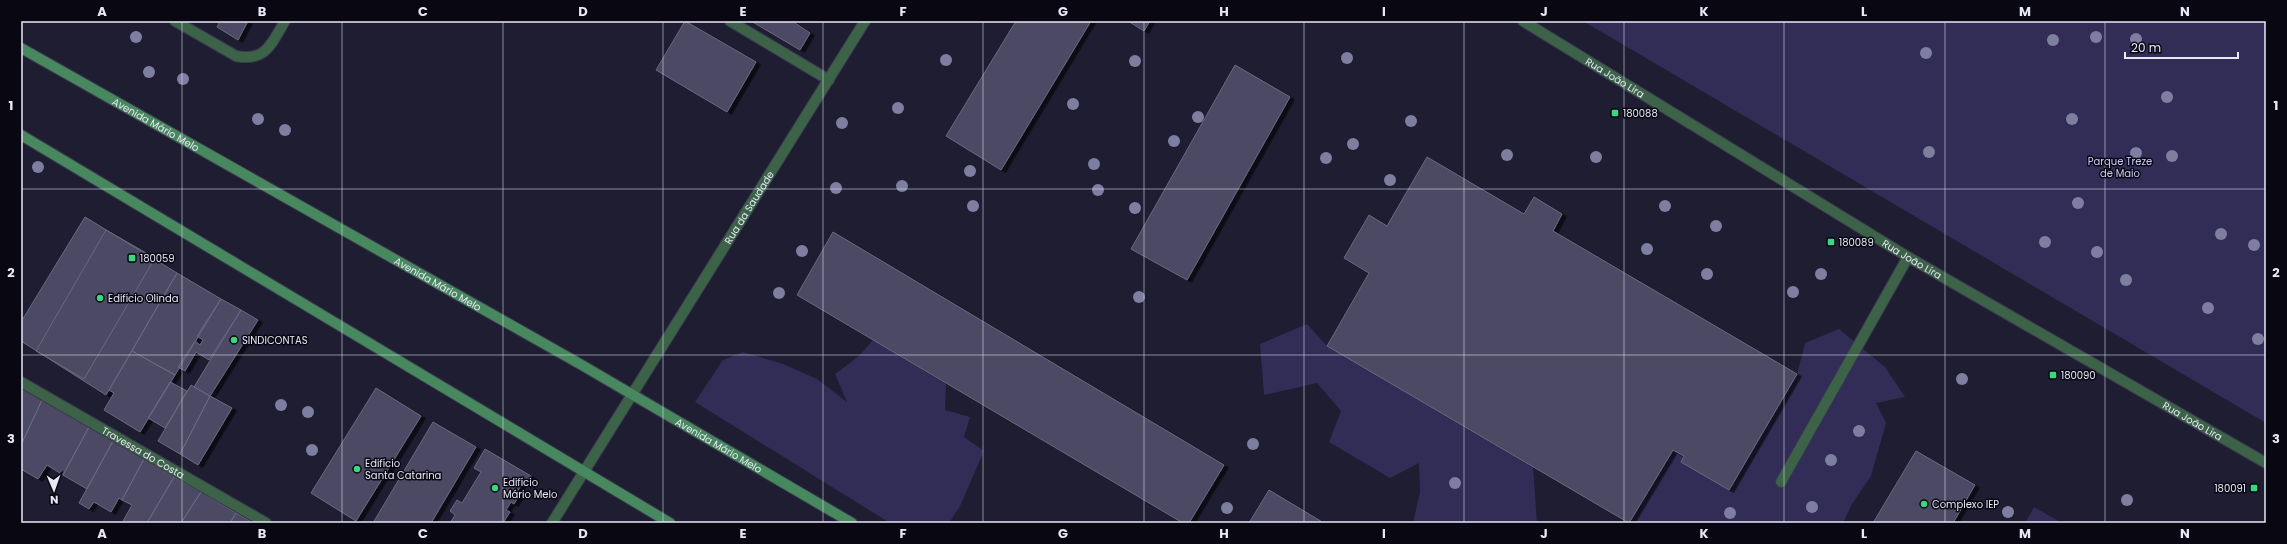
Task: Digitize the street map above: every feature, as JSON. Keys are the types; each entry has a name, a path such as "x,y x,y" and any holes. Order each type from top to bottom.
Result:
{"main road":[{"name":"Avenida Mário Melo","path":"21,48 632,393 852,523"},
{"path":"21,135 670,523"}],"street":[{"path":"175,21 236,56 247,58 256,58 267,50 285,21"},
{"path":"730,21 829,80"},
{"name":"Rua da Saudade","path":"552,523 865,21"},
{"name":"Rua João Lira","path":"1523,21 1908,257 2266,463"},
{"path":"1781,482 1908,257"},
{"name":"Travessa do Costa","path":"21,382 266,523"}],"green space":[{"name":"Parque Treze de Maio","path":"1583,21 2266,21 2266,423"},
{"path":"1307,324 1327,346 1533,467 1537,523 1413,523 1420,492 1419,463 1390,478 1329,442 1341,411 1317,383 1264,395 1260,344"},
{"path":"1839,329 1885,367 1905,397 1876,403 1886,423 1871,476 1852,504 1843,523 1630,523 1673,450 1729,490 1797,374 1805,343"},
{"path":"873,340 946,384 945,410 970,417 964,437 984,451 960,506 949,523 890,523 695,402 723,360 743,352 783,364 817,379 847,402 835,374 859,356"},
{"path":"2034,507 2062,523 2025,523"}],"building":[{"path":"216,21 248,21 238,40 217,27 219,23"},
{"path":"685,21 756,62 727,112 656,70"},
{"path":"751,21 792,21 810,33 800,50"},
{"path":"1016,21 1091,21 1001,170 946,136"},
{"path":"1128,21 1150,21 1144,31"},
{"path":"1235,65 1290,97 1187,280 1131,249"},
{"path":"1427,157 1524,214 1534,197 1562,214 1553,231 1797,374 1729,490 1681,462 1684,456 1673,450 1629,523 1327,346 1369,273 1344,258 1369,215 1387,226"},
{"name":"Edifício Olinda","path":"85,217 177,273 106,395 21,341 21,322"},
{"path":"106,230 155,258 84,379 36,351"},
{"path":"833,232 1224,465 1189,523 1183,523 797,295"},
{"path":"177,273 221,299 175,375 132,351"},
{"path":"221,299 241,310 209,360 196,352 185,371 178,367 195,341 200,345 203,340 197,336"},
{"name":"SINDICONTAS","path":"241,310 258,320 210,396 194,387"},
{"path":"132,351 175,375 140,432 104,410 114,393 109,390"},
{"path":"170,382 187,391 165,428 148,418"},
{"path":"191,385 210,396 180,454 158,441"},
{"path":"21,387 42,400 21,445"},
{"name":"Edifício Santa Catarina","path":"376,388 421,416 356,521 311,493"},
{"path":"210,396 232,408 198,465 180,454"},
{"path":"42,400 89,427 63,475 47,465 38,479 21,469 21,445"},
{"path":"433,422 476,447 431,523 373,523"},
{"path":"89,427 113,441 87,489 63,475"},
{"path":"113,441 144,459 122,500 119,498 111,512 94,502 89,509 79,503"},
{"name":"Edifício Mário Melo","path":"485,449 531,476 526,484 523,482 517,492 520,494 514,504 511,502 506,510 510,512 503,523 450,523 455,515 450,511 457,500 462,503 481,472 474,468"},
{"name":"Complexo IEP","path":"1916,451 1975,485 1953,523 1873,523"},
{"path":"144,459 174,477 147,523 122,523 132,505 122,500"},
{"path":"174,477 201,492 181,523 147,523"},
{"path":"1269,490 1324,523 1249,523"},
{"path":"201,492 236,513 230,523 181,523"},
{"path":"236,513 253,523 230,523"}],"place":[{"name":"180088","path":"1615,113"},
{"name":"180089","path":"1831,242"},
{"name":"180059","path":"132,258"},
{"name":"Edifício Olinda","path":"100,298"},
{"name":"SINDICONTAS","path":"234,340"},
{"name":"180090","path":"2053,375"},
{"name":"Edifício Santa Catarina","path":"357,469"},
{"name":"Edifício Mário Melo","path":"495,488"},
{"name":"180091","path":"2254,488"},
{"name":"Complexo IEP","path":"1924,504"}]}
